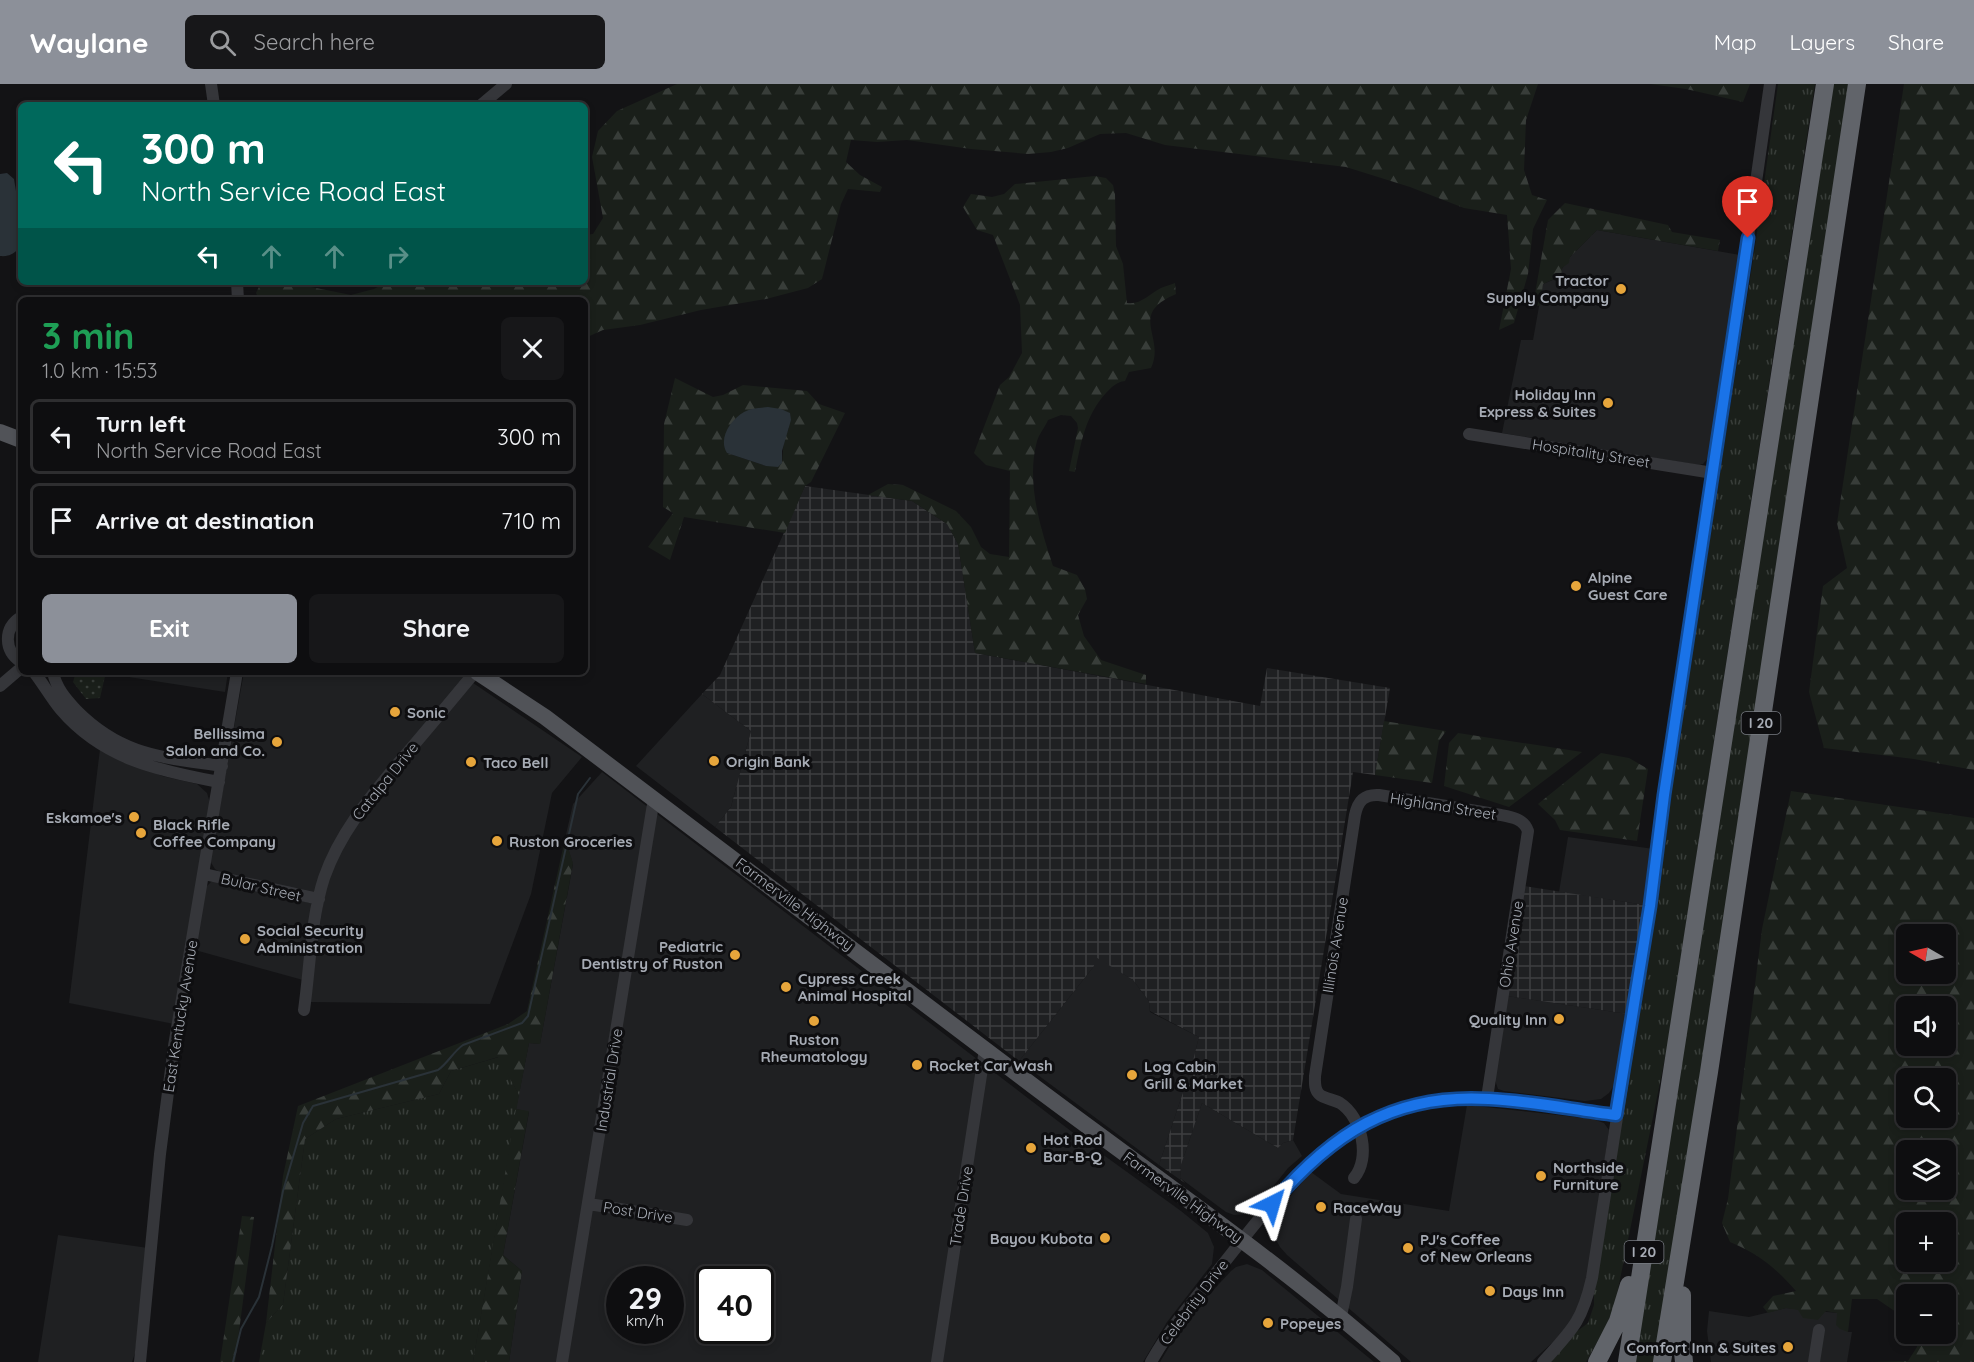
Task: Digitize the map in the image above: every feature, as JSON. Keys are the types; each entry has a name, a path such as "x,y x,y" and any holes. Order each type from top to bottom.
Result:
{"highway":[{"name":"I 20","path":"1627,1362 1825,84"},
{"name":"I 20","path":"1662,1362 1711,1060 1857,84"},
{"path":"1597,1362 1618,1321 1628,1291 1661,1142"},
{"path":"1681,1241 1684,1362"}],"main road":[{"path":"0,432 18,439"},
{"name":"Farmerville Highway","path":"481,675 545,717 985,1050 1242,1240 1341,1316 1393,1362"}],"street":[{"path":"211,84 214,102"},
{"path":"485,102 506,84"},
{"path":"1543,1362 1577,1322 1589,1293 1648,917 1770,84"},
{"name":"Hospitality Street","path":"1469,434 1713,473"},
{"path":"0,657 11,626 18,619"},
{"path":"7,642 13,656 18,660"},
{"path":"0,686 18,671"},
{"path":"36,675 62,711 84,733 146,754 222,766"},
{"path":"53,675 62,695 104,741 123,757 171,773 219,782"},
{"name":"East Kentucky Avenue","path":"140,1362 160,1155 174,1046 237,675"},
{"name":"Catalpa Drive","path":"304,1010 319,899 332,859 350,825 368,799 473,675"},
{"name":"Highland Street","path":"1360,801 1368,796 1379,795 1501,815 1520,820 1526,825"},
{"name":"Industrial Drive","path":"563,1362 654,798"},
{"name":"Illinois Avenue","path":"1357,1127 1341,1104 1320,1095 1316,1089 1317,1062 1355,815 1360,801"},
{"name":"Ohio Avenue","path":"1487,1098 1528,831 1526,825"},
{"name":"Bular Street","path":"204,874 319,899"},
{"name":"Trade Drive","path":"937,1362 985,1050"},
{"name":"Celebrity Drive","path":"1151,1362 1174,1326 1299,1172 1324,1150 1357,1127 1385,1114 1413,1105 1453,1099 1487,1098 1616,1115"},
{"path":"1354,1178 1359,1170 1363,1143 1357,1127"},
{"name":"Post Drive","path":"589,1204 687,1220"},
{"path":"1341,1316 1356,1220"},
{"path":"1814,1362 1819,1329"}],"shaded area":[{"path":"7,173 14,179 18,191 18,249 7,256 0,256 0,174"},
{"path":"1597,230 1740,255 1710,456 1703,464 1502,433 1521,340 1533,340 1543,284 1555,279 1570,257"},
{"path":"768,407 790,413 791,420 782,451 782,463 778,467 766,466 727,453 725,436 734,420 747,411"},
{"path":"805,486 912,501 947,524 958,544 975,653 1260,706 1267,668 1390,688 1375,775 1353,772 1293,1140 1283,1143 1278,1148 1202,1103 1181,1165 1180,1178 1185,1183 1159,1165 1199,1037 1150,1011 1149,1001 1133,980 1094,956 1094,966 1019,1061 715,827 731,807 751,731 702,694 720,675"},
{"path":"116,675 228,675 225,692"},
{"path":"243,675 461,675 582,757 552,793 531,894 490,1004 309,1002 324,896 218,871 210,861"},
{"path":"702,694 751,731 731,807 715,827 636,766"},
{"path":"100,749 162,776 197,784 207,793 210,803 174,1024 69,1003"},
{"path":"602,772 1080,1138 1208,1233 1214,1247 1212,1264 1167,1322 1143,1362 509,1362 522,1271 503,1255 529,1112 516,1109 529,1043 540,1044 573,864 565,839 573,804"},
{"path":"1568,837 1654,849 1645,905 1559,892"},
{"path":"217,881 311,903 303,980 195,950 206,887 211,882"},
{"path":"1524,886 1645,905 1628,1014 1507,996"},
{"path":"1094,955 1133,980 1149,1001 1150,1012 1199,1037 1159,1165 1019,1061 1094,966"},
{"path":"1507,996 1628,1014 1617,1081 1609,1093 1601,1099 1585,1101 1498,1089 1495,1080"},
{"path":"1202,1103 1278,1148 1283,1143 1293,1140 1302,1156 1288,1168 1256,1208 1247,1214 1234,1215 1226,1212 1180,1178 1181,1165"},
{"path":"1467,1105 1593,1119 1604,1123 1609,1130 1587,1281 1577,1311 1563,1333 1531,1362 1411,1362 1287,1255 1275,1238 1275,1225 1281,1211 1311,1172 1341,1194 1449,1211"},
{"path":"58,1235 148,1248 132,1362 38,1362"},
{"path":"1247,1264 1262,1270 1374,1362 1160,1362 1193,1312 1231,1271"},
{"path":"1786,1308 1838,1313 1848,1332 1852,1332 1847,1362 1711,1362 1707,1331 1709,1311 1749,1317"}],"green space":[{"path":"677,84 1538,84 1526,120 1524,170 1532,195 1547,200 1533,229 1528,274 1514,323 1499,330 1511,269 1507,215 1464,208 1410,187 1346,167 1165,145 1126,133 1100,134 1068,148 1028,154 907,140 877,142 851,140 846,162 860,175 882,187 880,192 848,189 841,204 822,279 808,288 766,299 701,310 640,325 603,330 588,337 588,297 258,297 256,293 260,285 301,285 351,295 381,285 588,285 588,235 593,234 603,218 592,157 598,131 617,111"},
{"path":"1650,84 1750,84 1743,102 1686,89"},
{"path":"1778,84 1815,84 1667,1048 1615,1304 1586,1362 1549,1362 1576,1332 1588,1323 1594,1305 1594,1289"},
{"path":"1831,84 1853,84 1656,1362 1634,1362"},
{"path":"1904,84 1974,84 1974,770 1914,759 1824,748 1809,692 1823,586 1847,568 1837,523"},
{"path":"1095,176 1106,178 1113,185 1116,246 1123,264 1127,303 1141,301 1161,288 1175,283 1176,294 1161,302 1151,318 1154,356 1151,368 1129,372 1125,381 1114,385 1099,402 1085,430 1075,472 1069,471 1078,428 1077,423 1071,416 1061,415 1048,420 1037,441 1033,472 1034,488 1039,520 1053,566 1077,575 1085,589 1087,599 1078,615 1084,636 1101,660 1146,675 1146,684 975,653 958,544 947,524 912,501 868,495 888,484 903,485 956,511 971,527 981,547 990,554 1009,557 1010,471 986,465 974,453 1000,385 1009,377 1022,353 1020,305 993,235 977,230 963,207 971,194 992,197 1004,194 1015,184"},
{"path":"1565,203 1668,225 1672,232 1720,240 1718,251 1597,230 1570,257 1569,263 1562,268 1561,276 1543,284 1540,306 1533,305 1548,220"},
{"path":"675,378 713,397 723,395 743,385 807,391 819,404 845,413 811,482 805,486 785,533 684,517 670,560 648,547 673,513 663,507 664,424","holes":["789,428 784,439 782,463 766,466 727,453"]},
{"path":"75,675 105,675 100,698 86,699 73,682"},
{"path":"1384,721 1446,731 1439,741 1432,783 1375,775"},
{"path":"1458,733 1582,752 1509,807 1444,786 1449,743"},
{"path":"1601,753 1629,758 1648,769 1637,841 1560,830 1555,820 1538,804"},
{"path":"1791,791 1974,818 1974,1362 1870,1362 1908,1361 1917,1344 1956,1344 1956,1284 1896,1284 1896,1312 1877,1299 1852,1299 1848,1332 1836,1325 1837,1313 1826,1311 1818,1320 1803,1318 1798,1310 1786,1308 1768,1313 1763,1307 1773,1296 1796,1291 1766,1262 1730,1242 1722,1223 1728,1199 1762,929"},
{"path":"565,839 573,863 540,1044 529,1043 519,1095 498,1057 451,1071 439,1094 336,1119 305,1139 283,1304 266,1323 283,1176 298,1106 508,1024 527,1011"},
{"path":"499,1057 519,1095 473,1362 259,1362 266,1323 283,1304 305,1139 336,1119 439,1094 451,1071"},
{"path":"516,1109 529,1111 503,1255 522,1271 509,1362 473,1362"},
{"path":"242,1216 254,1217 235,1362 220,1362"}],"waterway":[{"path":"233,1362 241,1329 259,1297 283,1191 303,1123 313,1106 438,1070 463,1045 522,1023 528,1016 578,794 590,778"}],"place":[{"name":"Tractor Supply Company","path":"1621,289"},
{"name":"Holiday Inn Express & Suites","path":"1608,403"},
{"name":"Alpine Guest Care","path":"1576,586"},
{"name":"Sonic","path":"395,712"},
{"name":"Bellissima Salon and Co.","path":"277,742"},
{"name":"Origin Bank","path":"714,761"},
{"name":"Taco Bell","path":"471,762"},
{"name":"Eskamoe's","path":"134,817"},
{"name":"Black Rifle Coffee Company","path":"141,833"},
{"name":"Ruston Groceries","path":"497,841"},
{"name":"Social Security Administration","path":"245,939"},
{"name":"Pediatric Dentistry of Ruston","path":"735,955"},
{"name":"Cypress Creek Animal Hospital","path":"786,987"},
{"name":"Quality Inn","path":"1559,1019"},
{"name":"Ruston Rheumatology","path":"814,1021"},
{"name":"Rocket Car Wash","path":"917,1065"},
{"name":"Log Cabin Grill & Market","path":"1132,1075"},
{"name":"Hot Rod Bar-B-Q","path":"1031,1148"},
{"name":"Northside Furniture","path":"1541,1176"},
{"name":"RaceWay","path":"1321,1207"},
{"name":"Bayou Kubota","path":"1105,1238"},
{"name":"PJ's Coffee of New Orleans","path":"1408,1248"},
{"name":"Days Inn","path":"1490,1291"},
{"name":"Popeyes","path":"1268,1323"},
{"name":"Comfort Inn & Suites","path":"1788,1347"}],"route":[{"path":"1272,1204 1299,1172 1324,1150 1357,1127 1385,1114 1413,1105 1453,1099 1487,1098 1616,1115 1650,906 1664,795 1748,238"}]}
